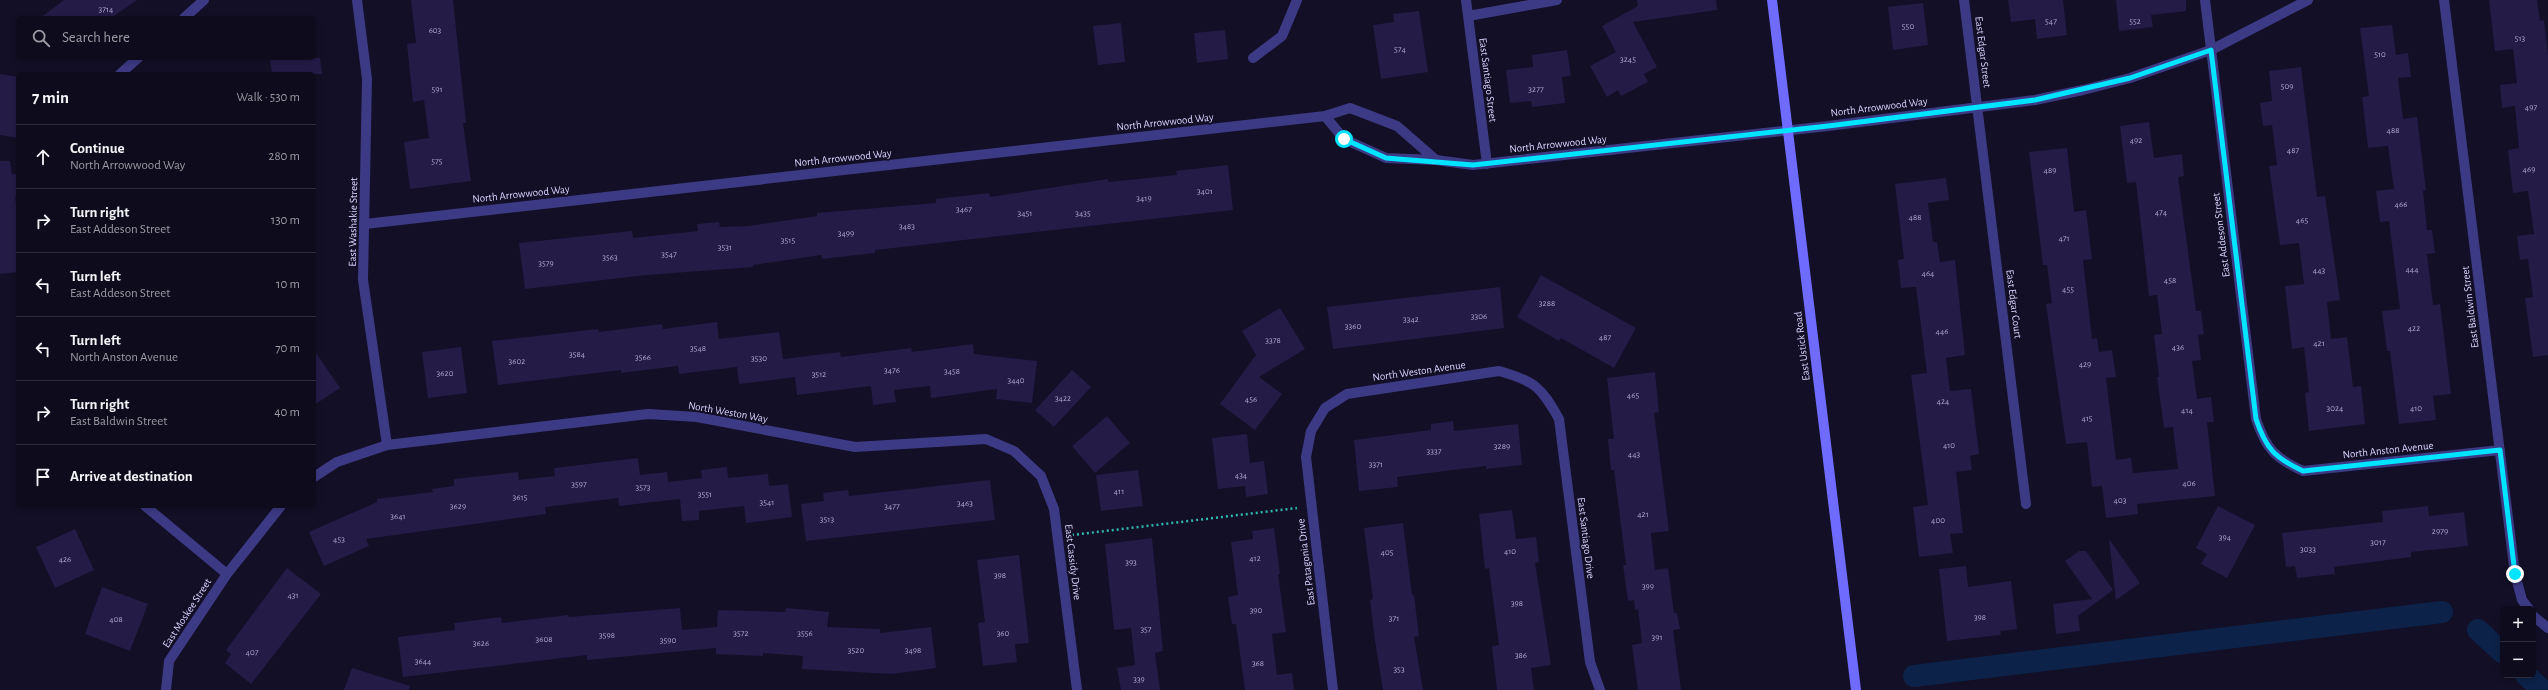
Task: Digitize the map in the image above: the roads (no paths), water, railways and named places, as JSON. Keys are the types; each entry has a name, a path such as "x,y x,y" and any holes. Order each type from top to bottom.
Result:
{"main road":[{"name":"East Ustick Road","path":"1772,0 1856,690"}],"street":[{"path":"186,16 204,0"},
{"name":"East Washakie Street","path":"357,0 368,79 363,280 387,445"},
{"path":"1253,58 1282,36 1297,0"},
{"name":"East Santiago Street","path":"1466,0 1486,164"},
{"path":"1468,16 1558,0"},
{"name":"East Edgar Street","path":"1964,0 1978,107"},
{"name":"East Addeson Street","path":"2205,0 2256,419 2264,442 2281,460"},
{"name":"North Arrowwood Way","path":"1325,116 1344,139 1386,158 1436,160 1473,165 1788,130 1978,107 2083,90 2130,78 2211,50 2308,0"},
{"name":"East Baldwin Street","path":"2444,0 2515,574 2522,600 2526,606"},
{"path":"122,72 136,60"},
{"name":"East Edgar Court","path":"1978,107 2026,504"},
{"name":"North Arrowwood Way","path":"365,224 1325,116 1350,108 1397,126 1436,160"},
{"name":"North Weston Avenue","path":"1311,432 1325,408 1347,394 1499,371 1523,378 1543,392"},
{"name":"East Santiago Drive","path":"1543,392 1559,419 1590,662 1600,690"},
{"name":"North Weston Way","path":"387,445 648,414 697,417 855,447 986,439 1014,451"},
{"name":"East Patagonia Drive","path":"1311,432 1306,456 1333,690"},
{"path":"316,476 337,462 387,445"},
{"name":"North Anston Avenue","path":"2281,460 2303,471 2500,450"},
{"name":"East Cassidy Drive","path":"1014,451 1040,476 1054,509 1077,690"},
{"name":"East Moskee Street","path":"147,508 227,574"},
{"name":"East Moskee Street","path":"166,690 169,661 227,574 279,508"},
{"path":"2536,618 2548,628"}],"waterway":[{"path":"1914,676 2442,612"},
{"path":"2478,630 2500,650"},
{"path":"2529,678 2542,690"}]}
